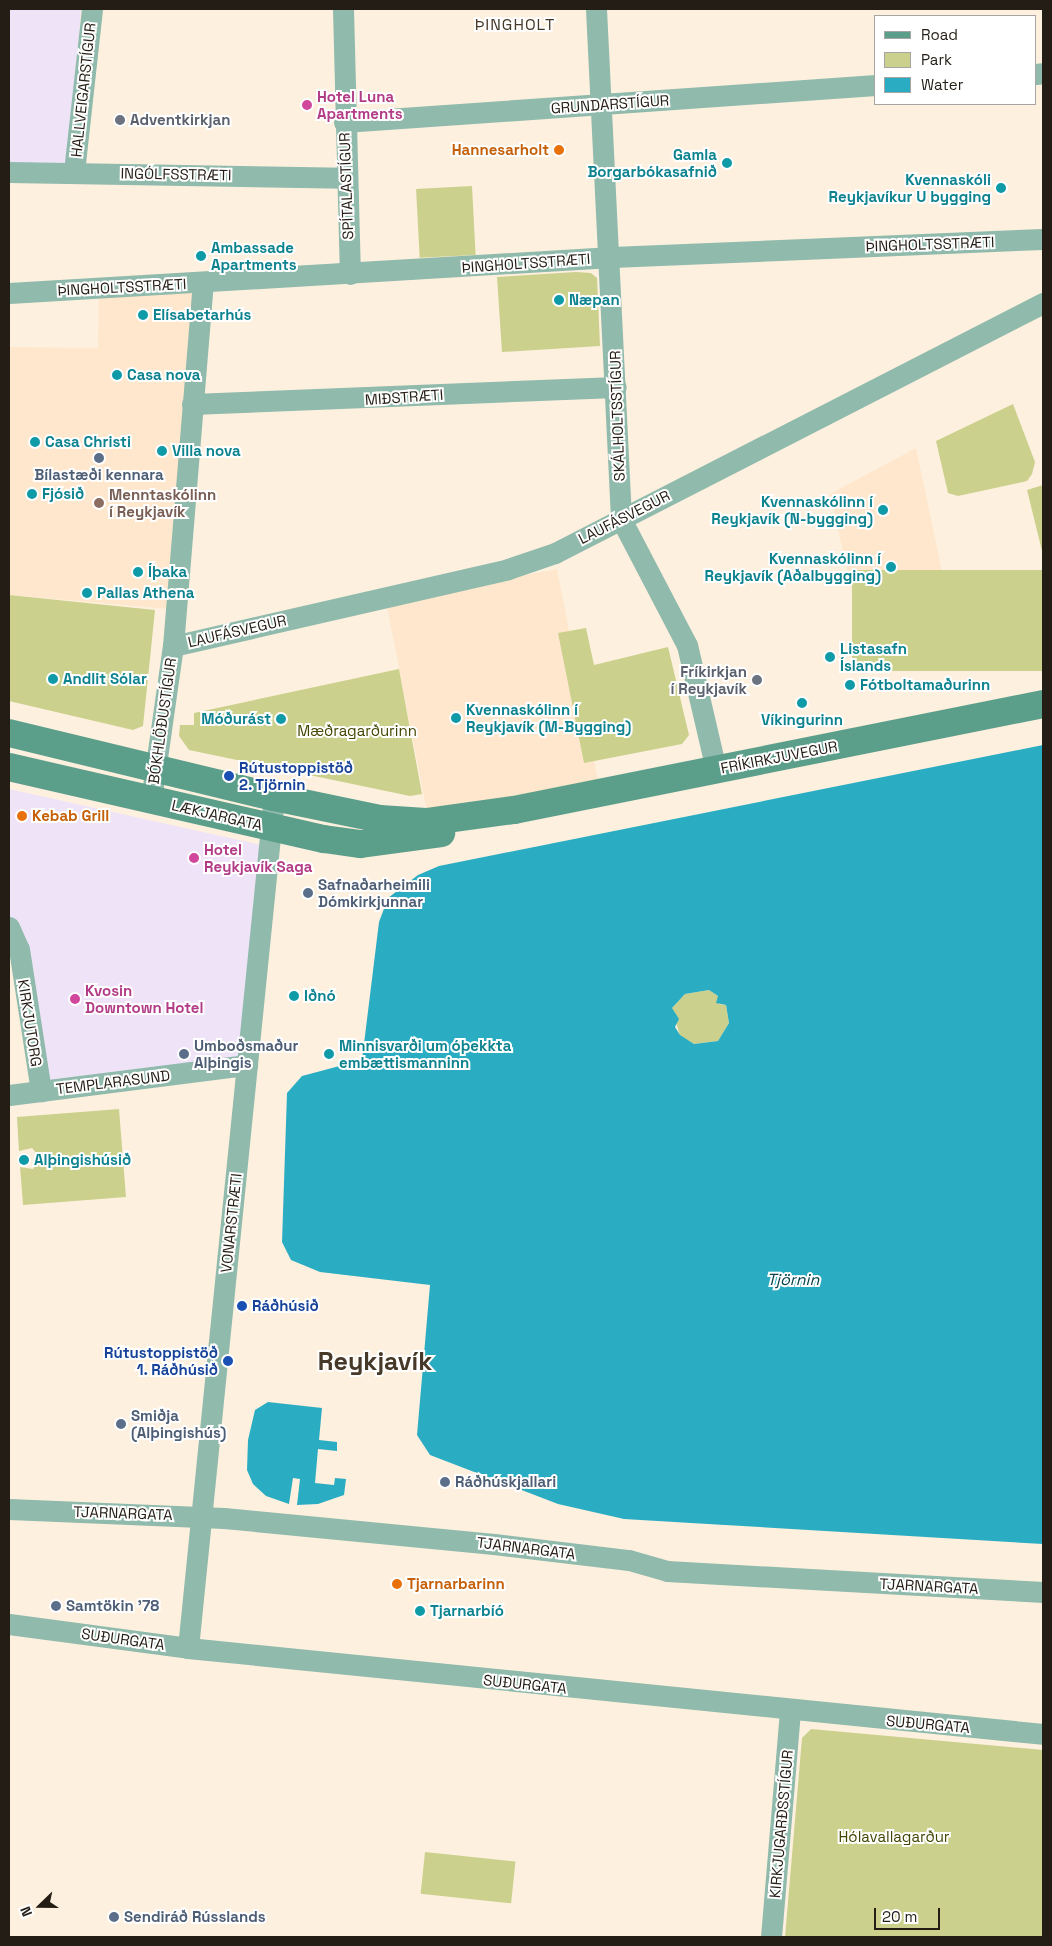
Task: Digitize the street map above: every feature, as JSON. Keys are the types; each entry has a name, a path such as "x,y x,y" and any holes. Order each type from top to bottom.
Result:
{"main road":[{"name":"FRÍKIRKJUVEGUR","path":"427,829 1043,704"},
{"name":"LÆKJARGATA","path":"10,738 427,829"},
{"name":"LÆKJARGATA","path":"9,767 269,827 360,844 427,829"}],"street":[{"name":"HALLVEIGARSTÍGUR","path":"74,172 92,9"},
{"name":"SPÍTALASTÍGUR","path":"343,9 344,178 350,274"},
{"name":"SKÁLHOLTSSTÍGUR","path":"596,9 612,258 622,518 686,645 716,770"},
{"name":"GRUNDARSTÍGUR","path":"344,122 874,85"},
{"name":"INGÓLFSSTRÆTI","path":"9,172 344,178"},
{"name":"ÞINGHOLTSSTRÆTI","path":"9,293 612,258 1043,239"},
{"name":"BÓKHLÖÐUSTÍGUR","path":"152,800 172,646 202,283"},
{"name":"LAUFÁSVEGUR","path":"172,646 508,569 555,553 1043,303"},
{"name":"MIÐSTRÆTI","path":"192,404 616,387"},
{"name":"VONARSTRÆTI","path":"188,1648 269,827 274,797"},
{"name":"KIRKJUTORG","path":"9,927 19,949 41,1091"},
{"name":"TEMPLARASUND","path":"9,1095 247,1065"},
{"name":"TJARNARGATA","path":"9,1509 202,1516 629,1560 667,1571 1043,1592"},
{"name":"SUÐURGATA","path":"9,1624 188,1648 790,1712 1043,1734"},
{"name":"KIRKJUGARÐSSTÍGUR","path":"771,1937 790,1712"}],"shaded area":[{"path":"9,9 81,9 70,167 9,168"},
{"name":"Menntaskólinn í Reykjavík","path":"196,288 180,610 9,595 9,347 98,348 99,291"},
{"path":"916,448 946,590 856,609 830,494"},
{"path":"557,569 599,786 428,819 386,602"},
{"path":"9,789 262,845 243,1062 46,1087 9,935"}],"green space":[{"path":"472,186 476,255 420,258 416,189"},
{"path":"576,272 591,273 597,278 600,346 502,352 497,277"},
{"path":"1013,404 1035,462 1032,474 1027,481 958,496 948,493 936,441"},
{"path":"1043,485 1043,555 1027,490"},
{"path":"852,570 1043,570 1043,671 852,671"},
{"path":"9,595 155,610 143,726 133,730 9,701"},
{"path":"586,628 594,665 668,647 689,735 682,744 584,763 558,633"},
{"name":"Mæðragarðurinn","path":"399,669 422,794 410,796 189,750 179,736 180,725 194,725 194,713"},
{"path":"709,990 718,996 719,1004 726,1005 729,1023 718,1041 694,1044 680,1036 672,1008 685,994"},
{"path":"119,1109 126,1197 23,1205 20,1167 33,1169 40,1158 32,1148 19,1151 17,1117"},
{"name":"Hólavallagarður","path":"811,1729 1043,1750 1043,1937 785,1937 802,1738"},
{"path":"425,1852 516,1862 511,1903 421,1894"}],"water":[{"name":"Tjörnin","path":"1043,745 1043,1544 624,1519 558,1504 430,1455 417,1435 430,1285 320,1272 291,1260 282,1242 287,1093 302,1076 362,1060 379,922 388,898 418,875 439,866","holes":["709,990 718,996 716,1003 726,1005 729,1023 718,1041 694,1044 680,1035 675,1027 679,1019 672,1008 685,994"]},
{"path":"268,1402 322,1408 319,1440 337,1442 337,1451 318,1449 315,1483 334,1485 335,1478 346,1479 344,1495 318,1504 297,1505 300,1479 293,1478 289,1504 266,1496 253,1484 247,1470 248,1440 255,1410"}],"place":[{"name":"Hotel Luna Apartments","path":"307,105"},
{"name":"Adventkirkjan","path":"120,120"},
{"name":"Hannesarholt","path":"559,150"},
{"name":"Gamla Borgarbókasafnið","path":"727,163"},
{"name":"Kvennaskóli Reykjavíkur U bygging","path":"1001,188"},
{"name":"Ambassade Apartments","path":"201,256"},
{"name":"Næpan","path":"559,300"},
{"name":"Elísabetarhús","path":"143,315"},
{"name":"Casa nova","path":"117,375"},
{"name":"Casa Christi","path":"35,442"},
{"name":"Villa nova","path":"162,451"},
{"name":"Bílastæði kennara","path":"99,458"},
{"name":"Fjósið","path":"32,494"},
{"name":"Menntaskólinn í Reykjavík","path":"99,503"},
{"name":"Kvennaskólinn í Reykjavík (N-bygging)","path":"883,510"},
{"name":"Kvennaskólinn í Reykjavík (Aðalbygging)","path":"891,567"},
{"name":"Íþaka","path":"138,572"},
{"name":"Pallas Athena","path":"87,593"},
{"name":"Listasafn Íslands","path":"830,657"},
{"name":"Andlit Sólar","path":"53,679"},
{"name":"Fríkirkjan í Reykjavík","path":"757,680"},
{"name":"Fótboltamaðurinn","path":"850,685"},
{"name":"Víkingurinn","path":"802,703"},
{"name":"Kvennaskólinn í Reykjavík (M-Bygging)","path":"456,718"},
{"name":"Móðurást","path":"281,719"},
{"name":"Rútustoppistöð 2. Tjörnin","path":"229,776"},
{"name":"Kebab Grill","path":"22,816"},
{"name":"Hotel Reykjavík Saga","path":"194,858"},
{"name":"Safnaðarheimili Dómkirkjunnar","path":"308,893"},
{"name":"Iðnó","path":"294,996"},
{"name":"Kvosin Downtown Hotel","path":"75,999"},
{"name":"Umboðsmaður Alþingis","path":"184,1054"},
{"name":"Minnisvarði um óþekkta embættismanninn","path":"329,1054"},
{"name":"Alþingishúsið","path":"24,1160"},
{"name":"Ráðhúsið","path":"242,1306"},
{"name":"Rútustoppistöð 1. Ráðhúsið","path":"228,1361"},
{"name":"Smiðja (Alþingishús)","path":"121,1424"},
{"name":"Ráðhúskjallari","path":"445,1482"},
{"name":"Tjarnarbarinn","path":"397,1584"},
{"name":"Samtökin '78","path":"56,1606"},
{"name":"Tjarnarbíó","path":"420,1611"},
{"name":"Sendiráð Rússlands","path":"114,1917"}],"district":[{"name":"ÞINGHOLT","path":"515,25"},
{"name":"Reykjavík","path":"375,1361"}]}
